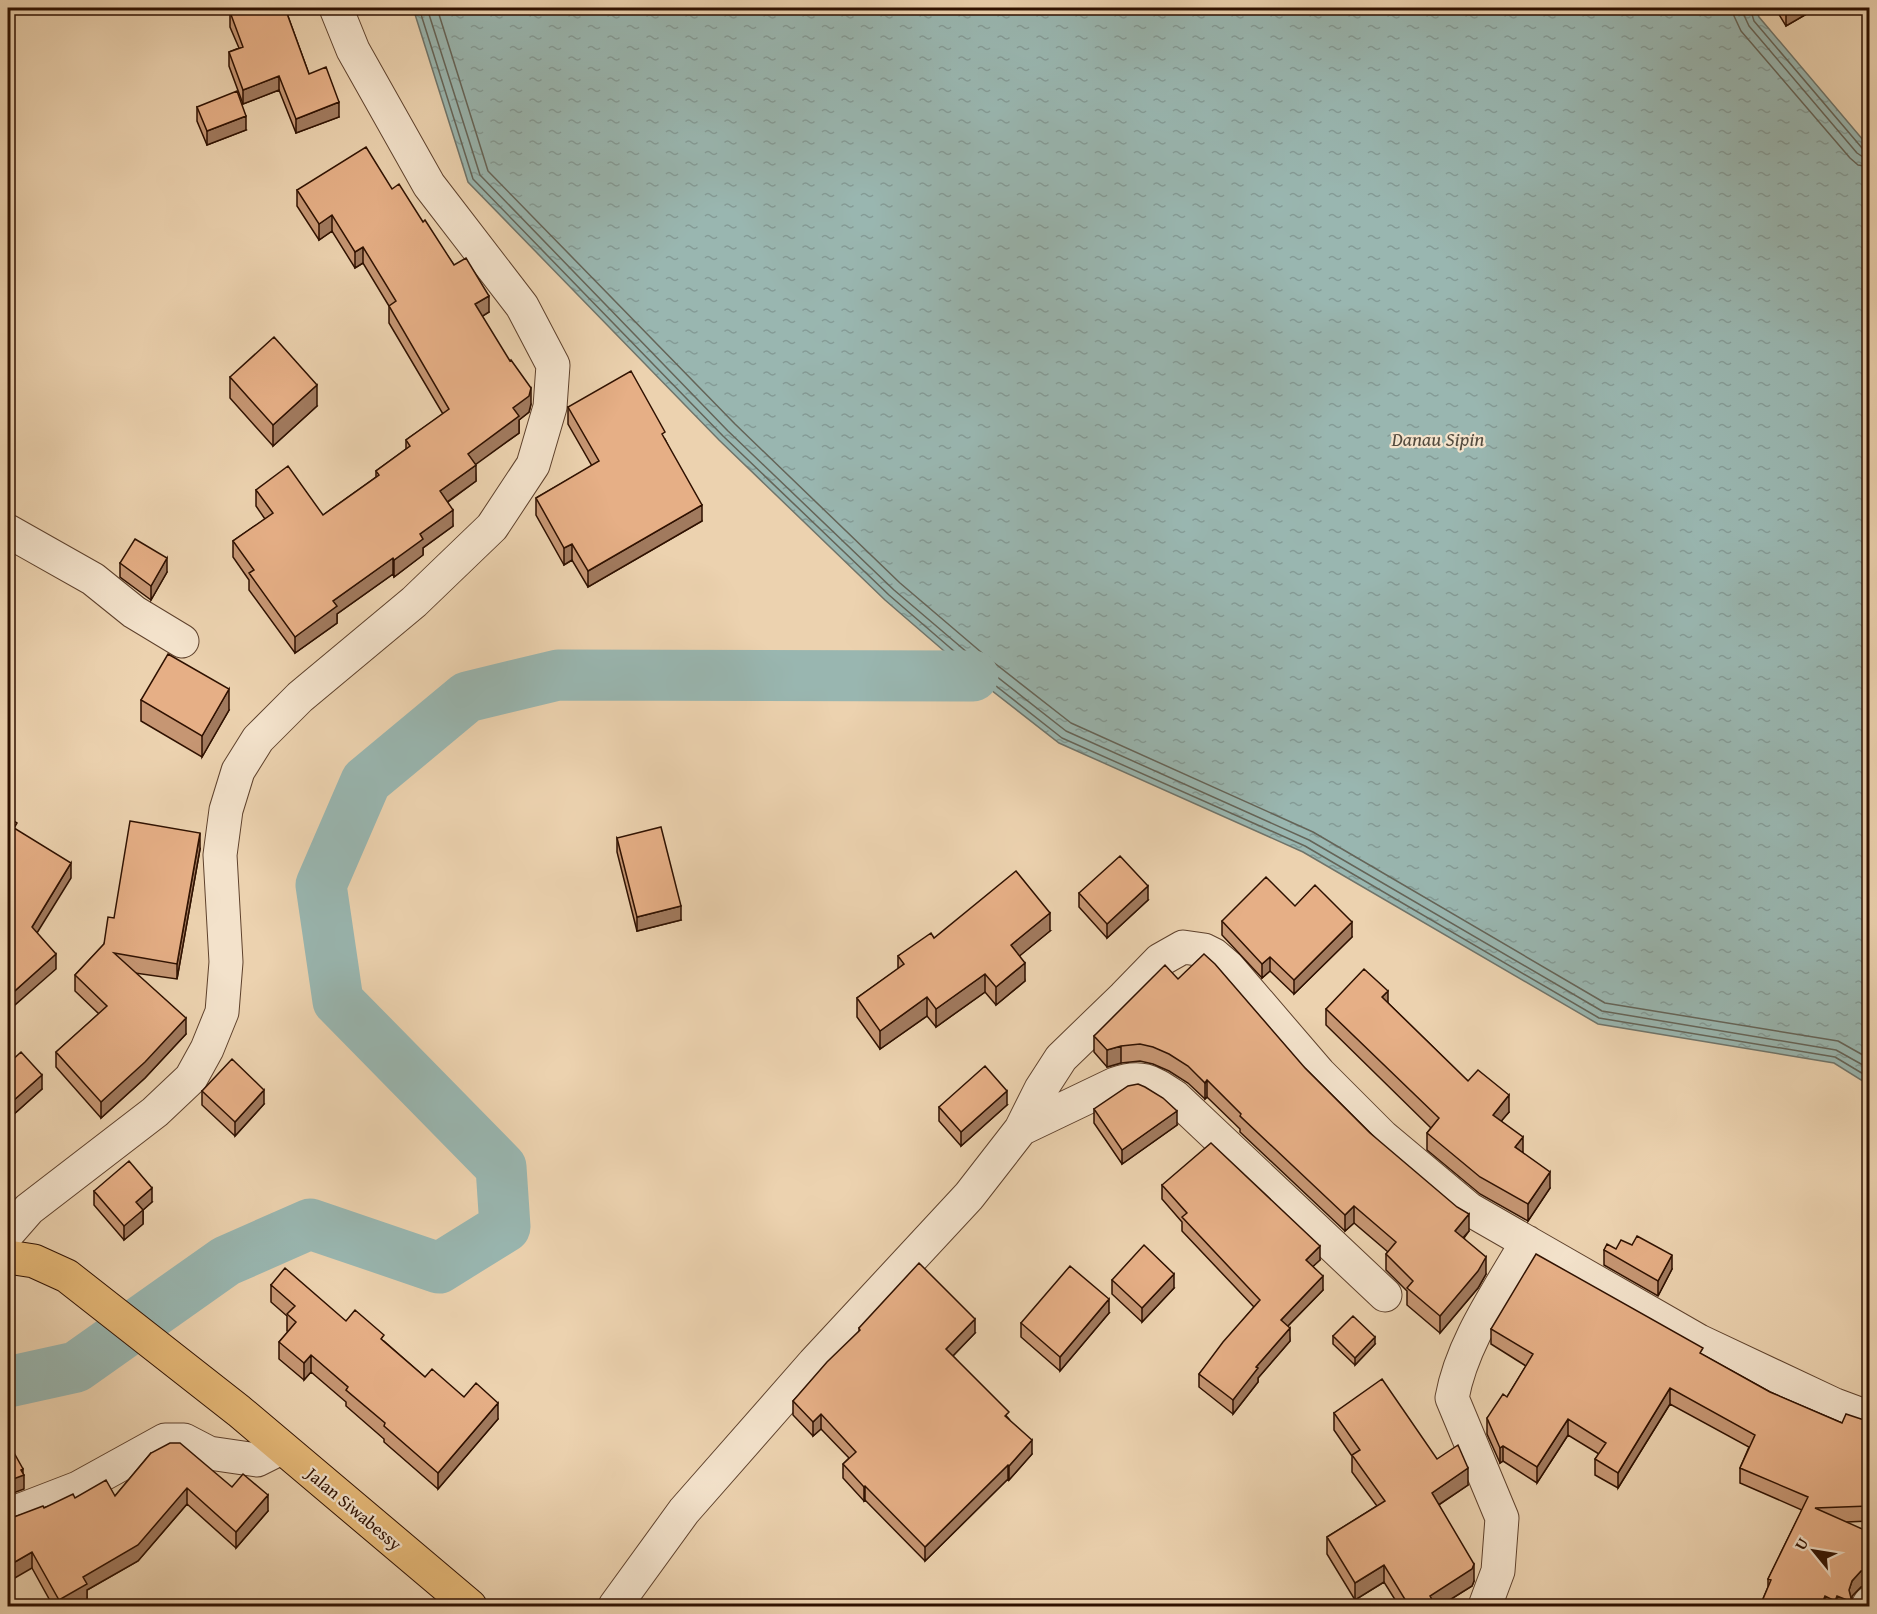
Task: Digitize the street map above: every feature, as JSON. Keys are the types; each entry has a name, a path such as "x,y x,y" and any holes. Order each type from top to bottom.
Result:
{"main road":[{"name":"Jalan Siwabessy","path":"8,1257 34,1261 67,1276 239,1411 470,1606"}],"street":[{"path":"8,1233 28,1209 155,1112 191,1078 207,1049 222,1012 226,962 220,855 226,810 238,771 258,739 300,697 414,602 492,527 533,465 550,407 553,365 522,306 429,185 353,50 336,8"},
{"path":"8,531 93,579 134,612 182,641"},
{"path":"615,1606 684,1511 814,1363 969,1196 1021,1129 1041,1089 1061,1058 1160,960 1183,947 1204,950 1214,955 1228,968 1319,1073 1383,1137 1469,1209 1699,1341 1869,1418"},
{"path":"1021,1129 1130,1079 1144,1080 1159,1086 1175,1097 1385,1295"},
{"path":"1485,1606 1498,1571 1502,1518 1452,1398 1455,1381 1466,1350 1527,1242"},
{"path":"8,1515 78,1488 165,1440 184,1440 208,1453 257,1460 281,1448"}],"water":[{"name":"Danau Sipin","path":"413,8 1755,8 1759,17 1869,147 1869,1085 1834,1063 1598,1024 1303,852 1059,743 973,676 885,600 719,440 468,182"}],"building":[{"path":"241,8 285,8 309,74 326,67 339,102 296,119 279,76 243,90 229,52 243,47 230,12"},
{"path":"237,91 246,116 207,131 197,107"},
{"path":"366,147 392,189 399,184 454,265 466,258 489,296 475,304 510,361 531,388 529,396 513,408 519,416 468,454 476,465 440,491 453,510 420,534 423,539 333,601 337,606 295,637 249,573 254,570 233,541 273,513 256,490 288,466 323,515 379,475 376,471 410,446 406,440 449,409 389,306 396,301 363,247 355,252 332,215 319,224 297,190"},
{"path":"274,337 317,385 273,425 230,377"},
{"path":"631,371 665,432 662,434 702,505 588,571 572,544 564,548 536,498 599,461 568,407"},
{"path":"135,539 167,558 151,586 120,563"},
{"path":"168,654 229,689 202,736 141,700"},
{"path":"8,817 17,823 14,828 71,863 32,927 56,954 8,997 9,885"},
{"path":"130,821 200,833 177,964 114,953 186,1018 145,1062 101,1102 56,1052 107,1006 75,975 104,944 108,917 114,918"},
{"path":"661,827 681,906 637,917 617,838"},
{"path":"1120,856 1148,886 1107,924 1079,893"},
{"path":"1016,871 1050,913 1011,945 1025,963 996,987 985,974 936,1009 927,997 880,1031 857,998 904,964 898,956 931,933 934,938"},
{"path":"1266,877 1295,906 1315,885 1352,922 1294,980 1270,957 1262,964 1222,921"},
{"path":"1204,954 1305,1068 1370,1133 1457,1207 1469,1214 1455,1231 1486,1257 1478,1271 1440,1316 1407,1288 1413,1281 1386,1254 1396,1242 1354,1206 1345,1215 1240,1116 1241,1114 1207,1080 1205,1083 1188,1066 1153,1047 1140,1044 1107,1050 1094,1036 1165,965 1178,979"},
{"path":"1364,969 1388,991 1382,997 1468,1081 1478,1070 1509,1095 1493,1115 1523,1137 1515,1147 1550,1172 1528,1204 1480,1177 1427,1133 1439,1118 1326,1009"},
{"path":"21,1052 42,1075 13,1101 8,1095 8,1064"},
{"path":"232,1059 264,1090 235,1122 202,1091"},
{"path":"985,1066 1007,1091 961,1132 939,1107"},
{"path":"1138,1084 1163,1098 1177,1111 1122,1150 1094,1109 1128,1086"},
{"path":"1211,1143 1320,1246 1306,1260 1323,1276 1281,1320 1290,1328 1256,1367 1258,1368 1233,1400 1199,1374 1223,1342 1260,1300 1182,1217 1187,1213 1162,1185"},
{"path":"129,1161 152,1188 136,1202 143,1210 124,1226 94,1191"},
{"path":"1637,1236 1672,1255 1658,1281 1604,1250 1607,1244 1616,1249 1621,1240 1632,1245"},
{"path":"1144,1245 1174,1274 1142,1308 1112,1280"},
{"path":"1536,1254 1703,1348 1700,1353 1770,1392 1842,1423 1846,1414 1869,1421 1869,1506 1815,1508 1869,1532 1869,1566 1868,1570 1861,1571 1852,1581 1849,1590 1852,1602 1837,1596 1835,1601 1825,1596 1821,1606 1760,1606 1771,1580 1768,1579 1808,1497 1740,1468 1755,1435 1670,1388 1618,1473 1595,1459 1606,1443 1568,1419 1537,1467 1503,1446 1500,1448 1487,1418 1503,1394 1507,1397 1533,1354 1491,1329"},
{"path":"919,1263 975,1319 946,1349 1009,1412 1005,1416 1032,1440 1009,1466 925,1547 843,1464 856,1452 821,1414 813,1422 793,1401"},
{"path":"1070,1266 1109,1299 1060,1357 1021,1323"},
{"path":"285,1268 346,1321 355,1310 384,1335 381,1339 425,1377 432,1369 464,1397 476,1383 498,1403 438,1473 384,1426 385,1423 346,1390 348,1387 311,1355 304,1363 279,1342 296,1322 287,1314 295,1306 271,1285"},
{"path":"1353,1316 1375,1337 1355,1358 1333,1336"},
{"path":"1869,1352 1869,1378 1866,1377"},
{"path":"1382,1379 1437,1459 1458,1445 1468,1468 1432,1493 1474,1564 1472,1569 1430,1596 1434,1603 1428,1606 1409,1606 1384,1565 1355,1583 1327,1537 1385,1501 1352,1455 1360,1450 1334,1413"},
{"path":"8,1442 24,1475 8,1481"},
{"path":"170,1443 180,1443 232,1487 243,1474 268,1495 236,1532 187,1488 138,1545 83,1577 87,1584 59,1600 32,1552 8,1566 8,1517 43,1506 44,1508 73,1494 75,1498 106,1480 115,1496 151,1453"}],"waterway":[{"path":"8,1382 76,1367 226,1261 310,1224 439,1268 505,1227 501,1167 338,1001 321,885 366,781 467,697 558,675 973,676"}]}
